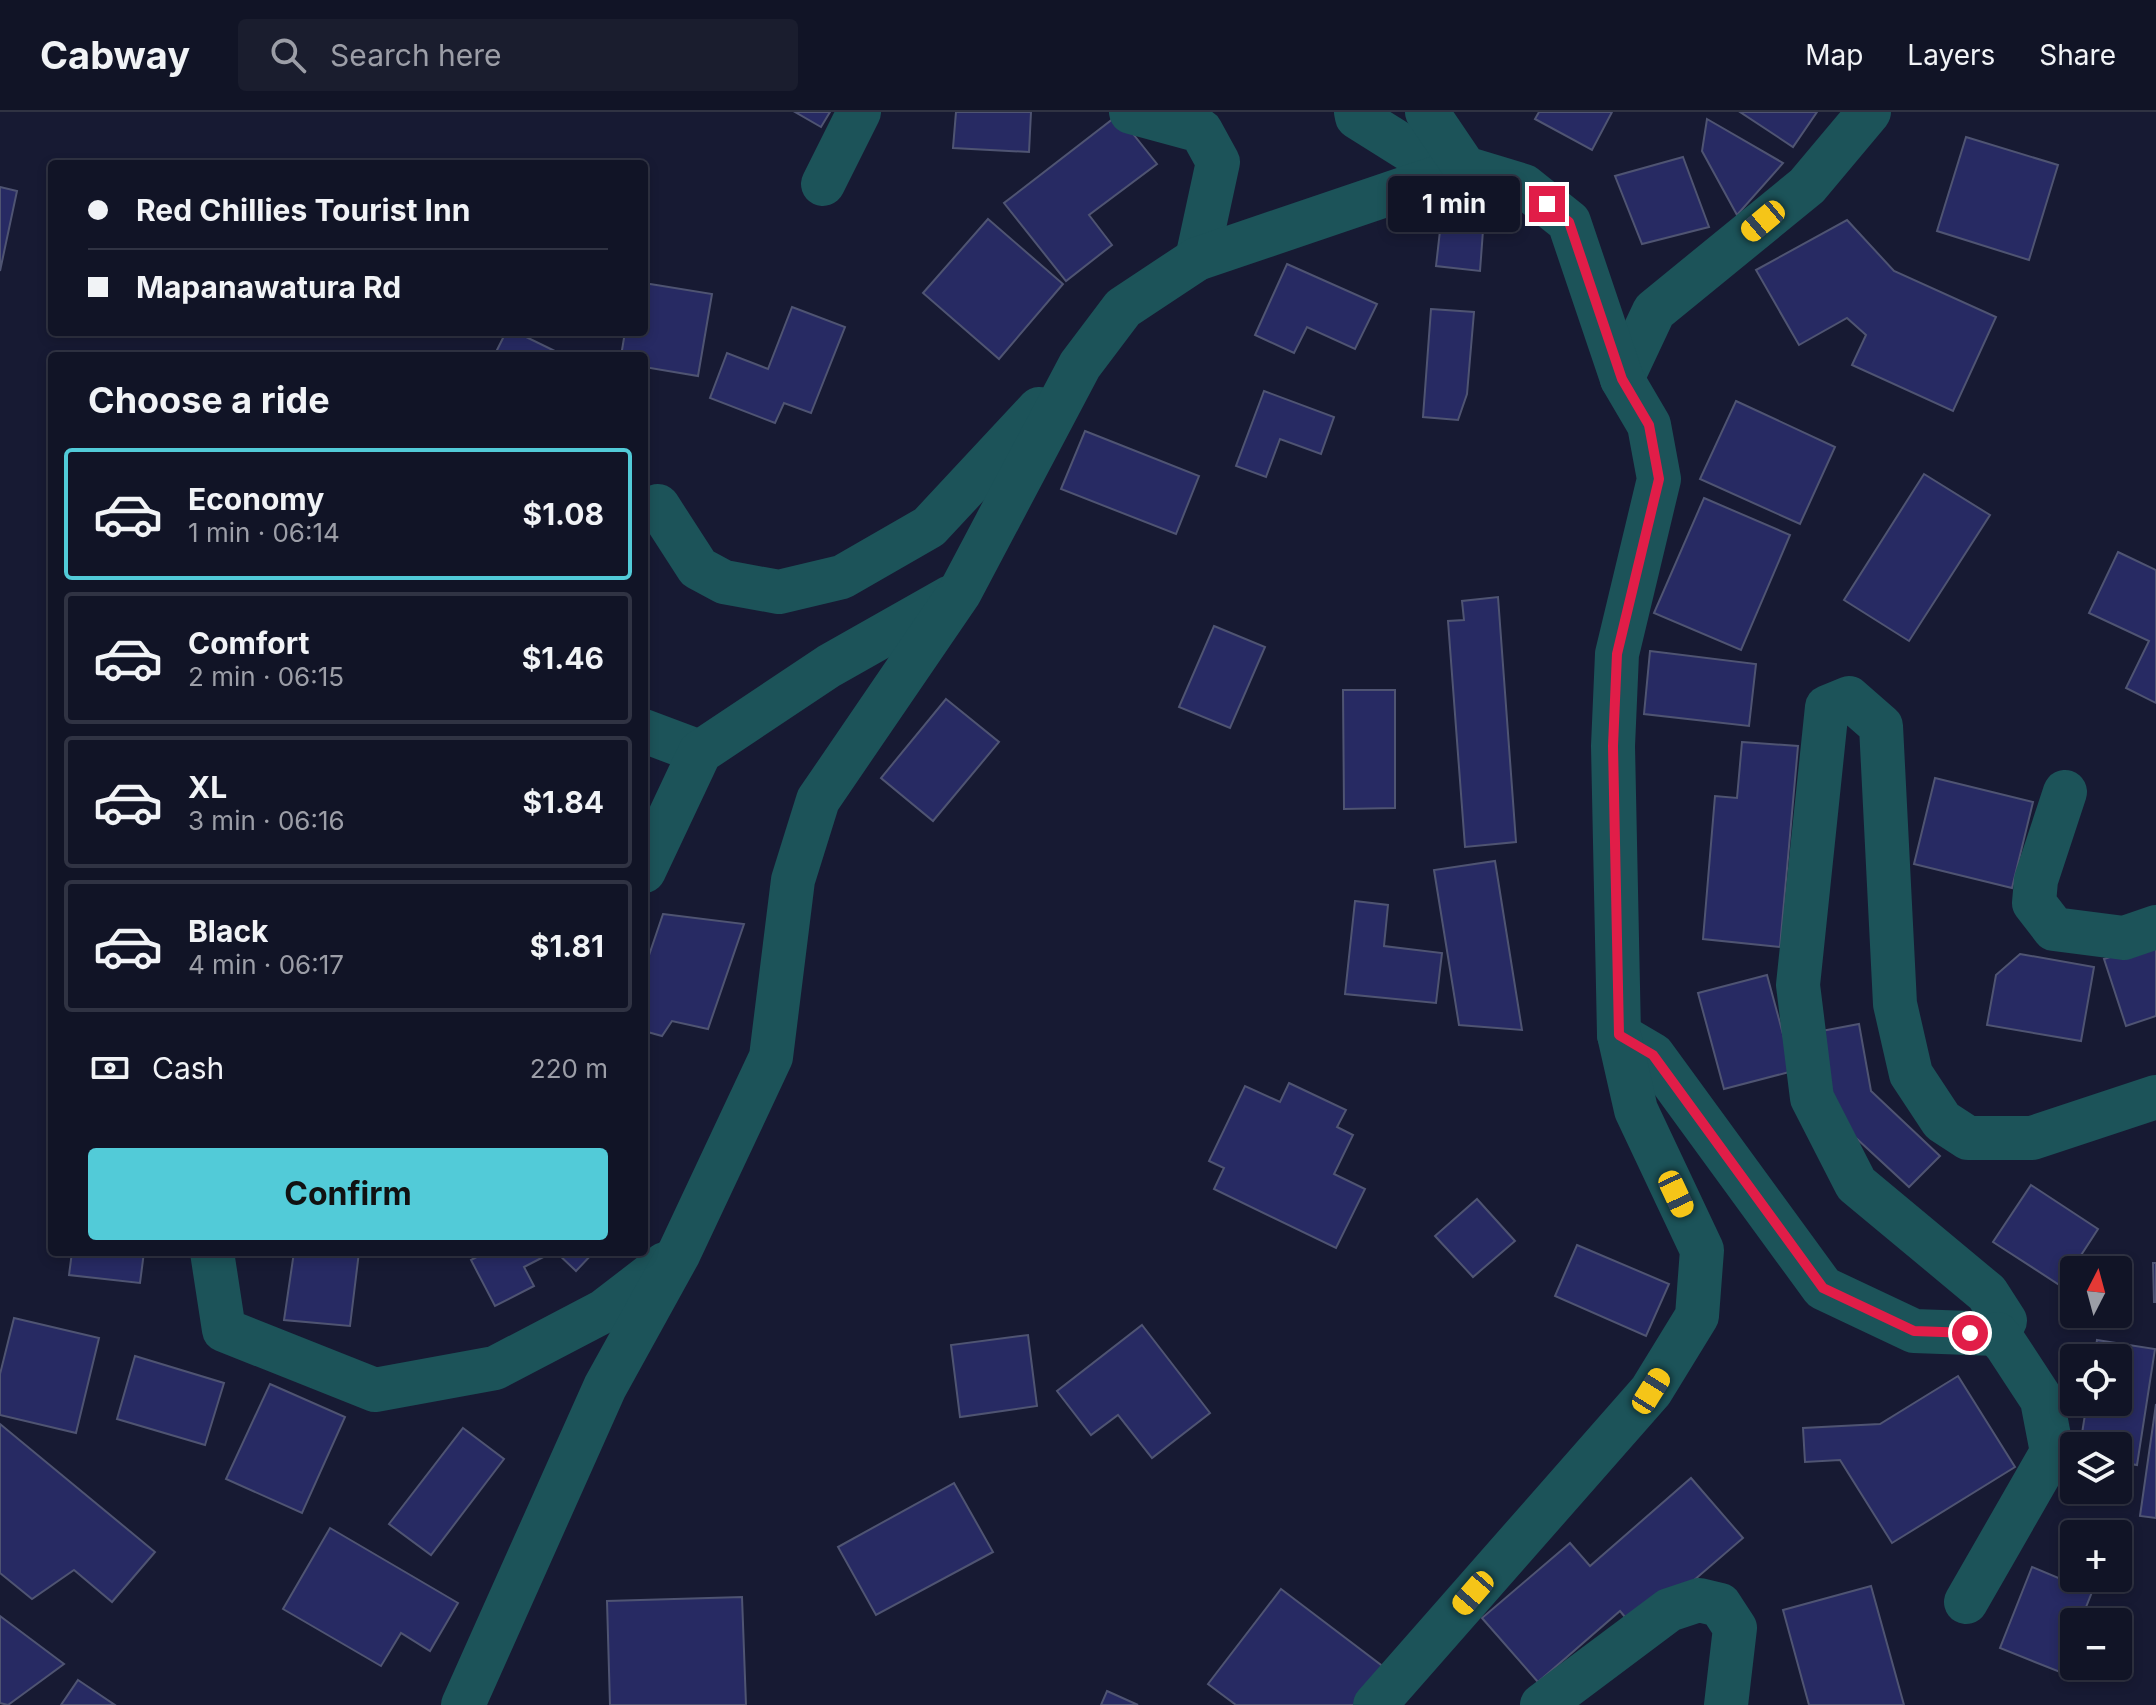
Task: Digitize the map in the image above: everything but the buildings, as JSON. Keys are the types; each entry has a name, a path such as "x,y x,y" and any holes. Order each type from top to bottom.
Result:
{"street":[{"path":"823,184 859,112"},
{"path":"1131,112 1201,131 1218,162 1197,259"},
{"path":"1356,112 1357,117 1408,149 1524,186 1569,222 1622,379 1649,425 1659,479 1617,654 1613,746 1619,1035 1636,1110 1702,1250 1697,1316 1651,1391 1375,1705"},
{"path":"1427,112 1465,168"},
{"path":"1622,379 1654,311 1807,186 1869,112"},
{"path":"658,506 698,568 724,582 779,592 842,577 929,527 1080,365 1123,308 1197,259 1465,168"},
{"path":"463,1705 605,1387 679,1253 771,1057 793,880 818,800 960,592 1080,365"},
{"path":"648,862 700,752 829,666 960,592"},
{"path":"1997,1334 2005,1321 1987,1293 1856,1184 1812,1098 1798,985 1827,707 1849,698 1881,726 1895,1004 1911,1074 1942,1121 1968,1138 2032,1138 2156,1097"},
{"path":"648,732 700,752"},
{"path":"2065,792 2036,880 2034,903 2054,929 2124,938 2156,927"},
{"path":"1619,1035 1653,1055 1823,1288 1914,1331 1997,1334 2042,1400 2052,1452 1966,1602"},
{"path":"213,1256 224,1330 375,1390 495,1368 604,1311 679,1253"},
{"path":"1542,1705 1669,1610 1699,1600 1720,1605 1735,1628 1726,1705"}],"route":[{"path":"1547,204 1569,222 1622,379 1649,425 1659,479 1617,654 1613,746 1619,1035 1653,1055 1823,1288 1914,1331 1970,1333"}]}
